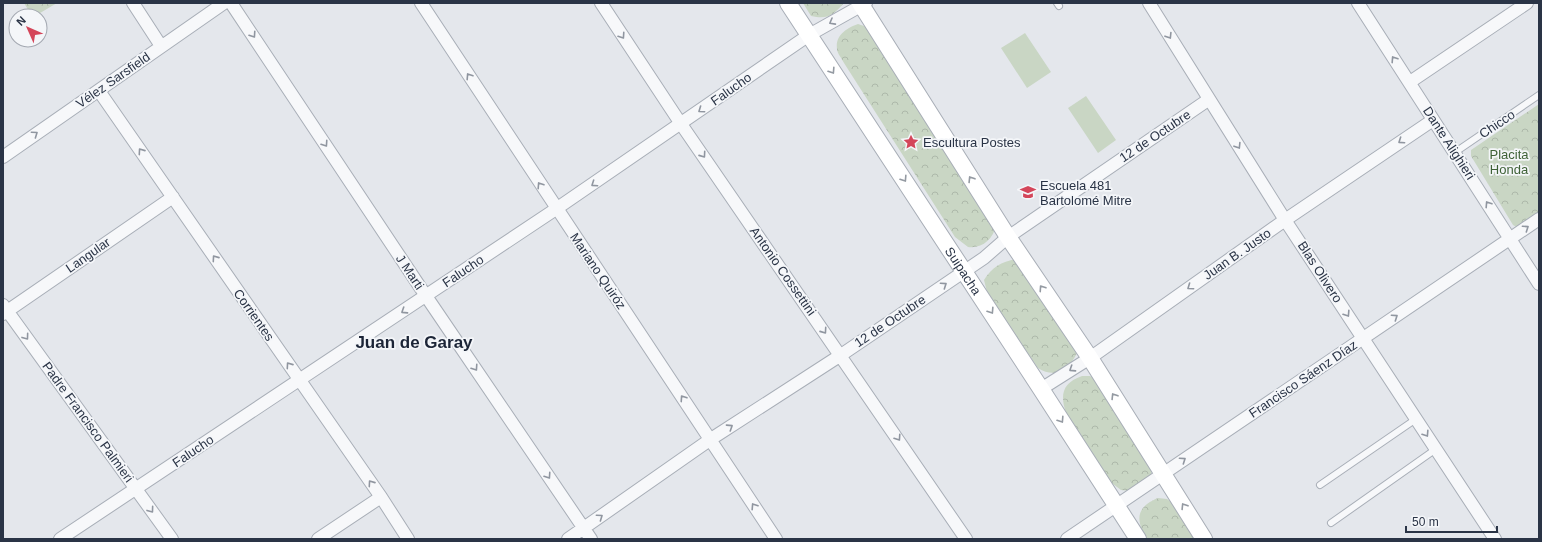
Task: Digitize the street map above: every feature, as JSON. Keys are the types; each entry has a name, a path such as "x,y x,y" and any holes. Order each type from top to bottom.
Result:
{"street":[{"path":"133,3 161,46"},
{"name":"Vélez Sarsfield","path":"3,157 224,3"},
{"name":"J Marti","path":"232,3 426,296 591,539"},
{"name":"Mariano Quiróz","path":"421,3 776,539"},
{"name":"Antonio Cossettini","path":"601,3 681,124 966,539"},
{"name":"Suipacha","path":"788,3 1042,389 1138,539"},
{"name":"Blas Olivero","path":"1149,3 1208,100 1285,220 1495,539"},
{"name":"Dante Alighieri","path":"1358,3 1539,284"},
{"path":"1410,82 1527,3"},
{"path":"862,4 1008,237 1090,358 1204,539"},
{"name":"Falucho","path":"60,539 556,209 809,35 862,4"},
{"name":"Corrientes","path":"99,90 381,497 408,539"},
{"name":"12 de Octubre","path":"568,539 710,439 841,355 984,258 1008,237 1208,100"},
{"name":"Juan B. Justo","path":"1042,389 1090,358 1285,220 1433,120"},
{"name":"Langular","path":"4,310 173,197"},
{"name":"Francisco Sáenz Díaz","path":"1067,539 1539,219"},
{"name":"Padre Francisco Palmieri","path":"4,310 172,539"},
{"path":"318,539 381,497"}],"lane":[{"name":"Chicco","path":"1454,153 1539,95"},
{"path":"1320,485 1416,419"},
{"path":"1331,523 1436,449"}],"green space":[{"path":"24,3 57,3 48,8 27,8"},
{"path":"803,3 844,3 830,16 817,17 811,16"},
{"path":"858,24 870,28 996,226 990,239 982,245 968,247 955,237 837,51 837,44 840,36 846,30"},
{"path":"1025,33 1051,72 1027,88 1001,48"},
{"path":"1086,96 1116,140 1098,153 1068,108"},
{"name":"Placita Honda","path":"1539,104 1539,216 1520,229 1513,225 1471,156 1471,150"},
{"path":"1016,259 1077,353 1066,368 1056,373 1050,373 1038,368 988,296 984,280 987,275 997,266"},
{"path":"1082,376 1090,376 1098,381 1152,468 1151,476 1130,491 1121,490 1109,481 1066,413 1063,401 1064,390 1070,382"},
{"path":"1158,498 1167,499 1175,505 1197,539 1147,539 1139,520 1140,515 1145,506"}],"place":[{"name":"Escultura Postes","path":"911,142"},
{"name":"Escuela 481 Bartolomé Mitre","path":"1028,192"}],"district":[{"name":"Juan de Garay","path":"414,342"}]}
